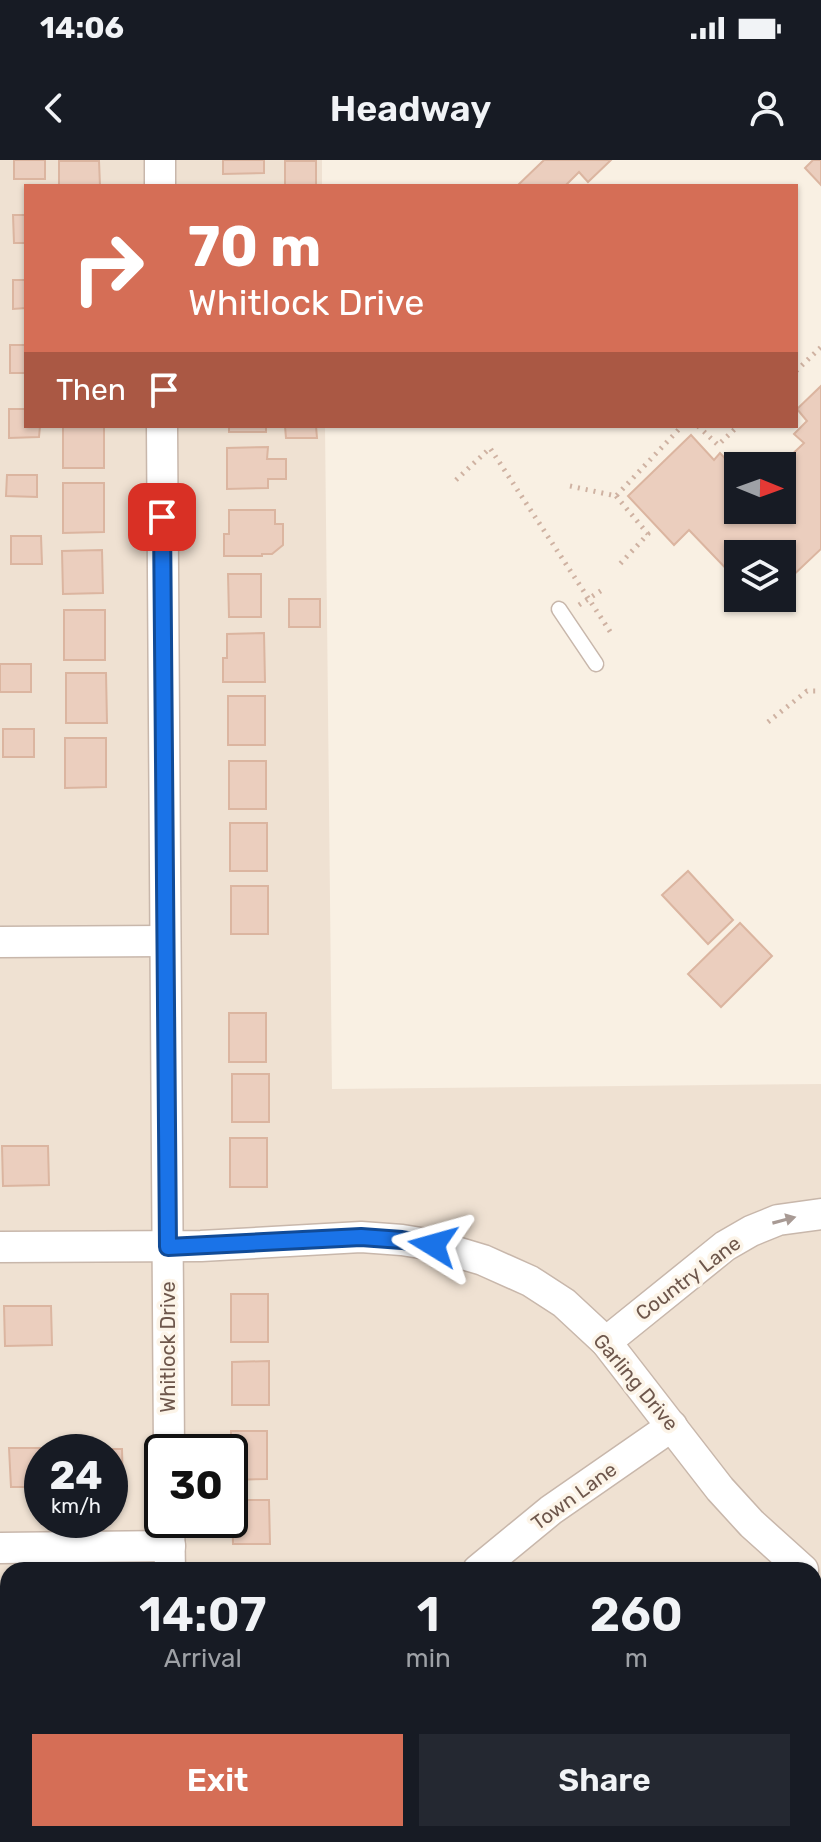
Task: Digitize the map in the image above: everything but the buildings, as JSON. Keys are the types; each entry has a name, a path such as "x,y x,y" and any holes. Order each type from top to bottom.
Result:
{"street":[{"path":"160,160 160,184"},
{"name":"Whitlock Drive","path":"162,428 169,1434"},
{"path":"0,942 165,941"},
{"name":"Country Lane","path":"606,1342 725,1246 778,1220 821,1214"},
{"name":"Garling Drive","path":"0,1247 168,1247 361,1237 433,1245 483,1260 530,1281 564,1303 606,1342 720,1489 752,1524 794,1562"},
{"name":"Town Lane","path":"488,1562 551,1510 672,1426"},
{"path":"0,1548 170,1545"}],"lane":[{"path":"565,610 596,664"}],"path":[{"path":"798,369 821,347"},
{"path":"616,496 680,428"},
{"path":"700,428 718,445 736,428"},
{"path":"456,480 490,448 613,636"},
{"path":"570,486 616,496 648,534 619,565"},
{"path":"565,610 602,590"},
{"path":"768,722 807,691 821,691"}],"shaded area":[{"path":"0,160 322,160 322,184 24,184 24,428 325,428 332,1089 821,1084 821,1562 0,1562"}],"route":[{"path":"162,517 168,1247 361,1237 433,1245"}]}
